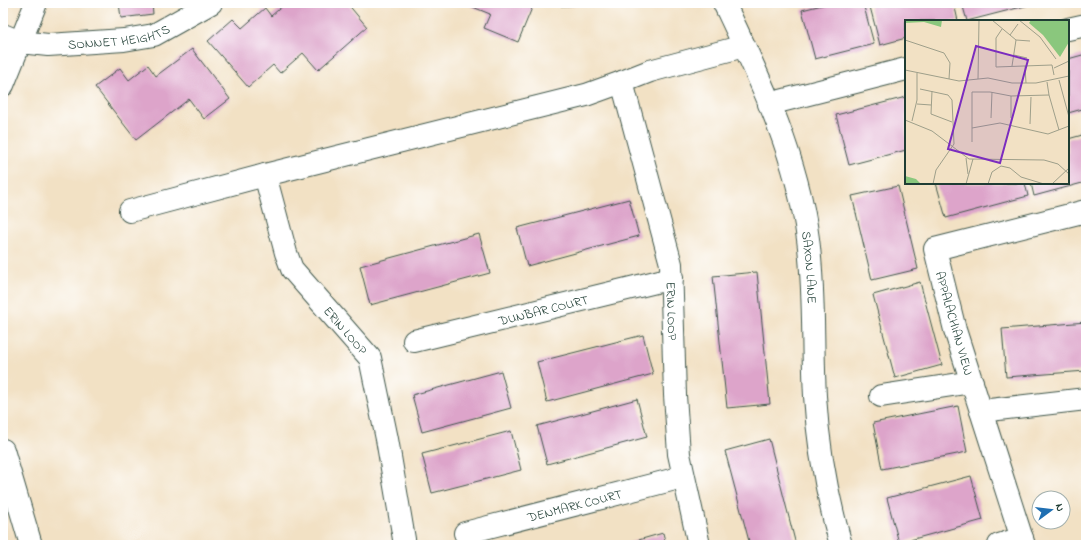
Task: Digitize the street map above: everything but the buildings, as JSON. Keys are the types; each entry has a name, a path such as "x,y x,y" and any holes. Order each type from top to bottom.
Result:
{"street":[{"path":"3,85 11,38 36,3"},
{"name":"SONNET HEIGHTS","path":"11,38 48,45 69,45 124,40 154,35 210,3"},
{"name":"SAXON LANE","path":"724,3 788,149 805,217 812,275 815,396 820,454 833,518 841,545"},
{"path":"1069,29 1086,25"},
{"path":"130,211 265,175 586,95 650,71 744,46"},
{"path":"769,104 905,69"},
{"name":"ERIN LOOP","path":"622,82 669,255 672,278 675,395 679,454 699,545"},
{"name":"ERIN LOOP","path":"265,175 286,253 292,269 370,358 387,439 405,545"},
{"name":"APPALACHIAN VIEW","path":"1023,541 955,330 935,249 1086,211"},
{"name":"DUNBAR COURT","path":"414,341 672,278"},
{"path":"881,396 972,382"},
{"path":"981,411 1086,399"},
{"path":"3,450 31,545"},
{"name":"DENMARK COURT","path":"465,533 683,477"},
{"path":"999,545 1023,541"}]}
